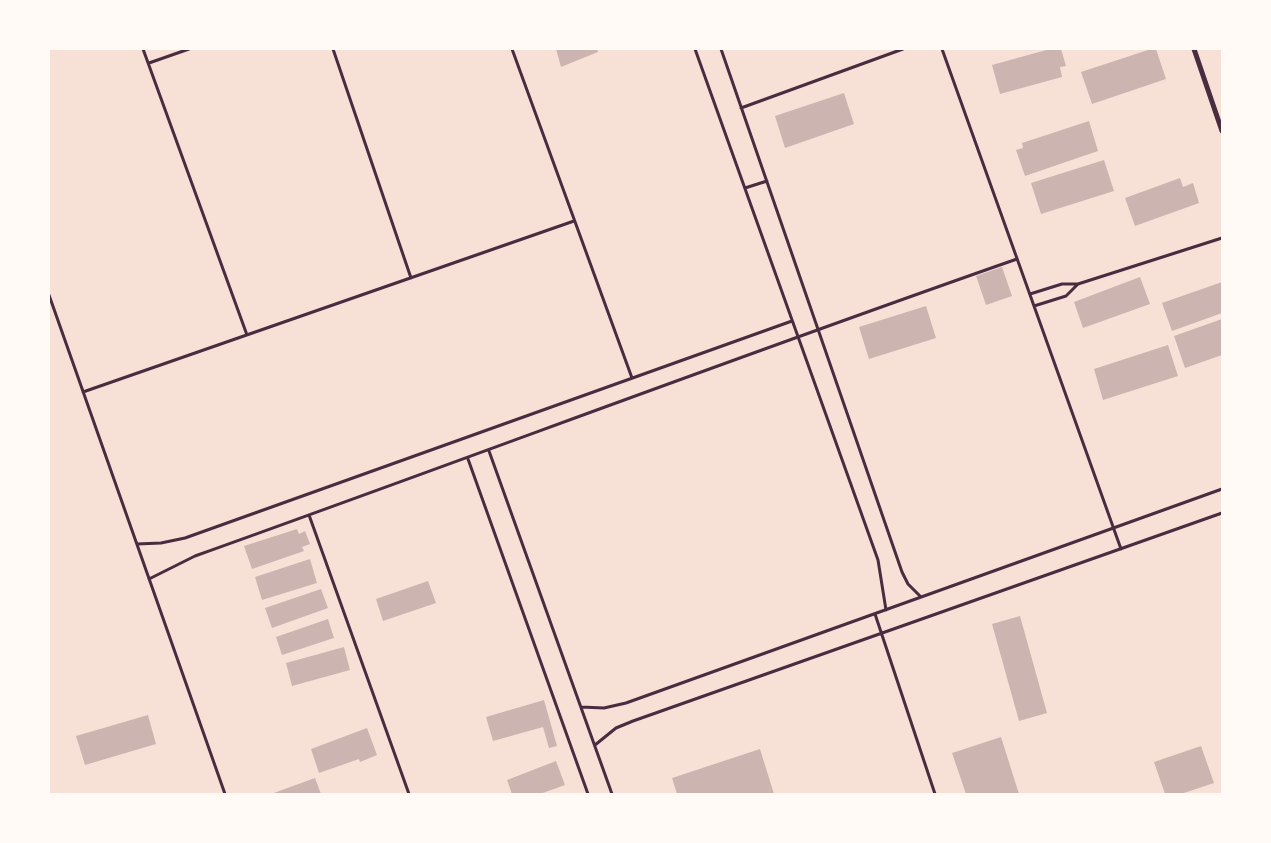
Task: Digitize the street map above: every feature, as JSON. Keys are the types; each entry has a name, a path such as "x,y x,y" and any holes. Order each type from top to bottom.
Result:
{"street":[{"path":"1194,49 1222,130"}],"lane":[{"path":"143,49 247,335"},
{"path":"149,63 190,49"},
{"path":"333,49 411,278"},
{"path":"512,49 632,378"},
{"path":"694,49 878,560 886,610"},
{"path":"721,49 902,572 908,584 921,597"},
{"path":"741,108 903,49"},
{"path":"942,49 1120,549"},
{"path":"744,188 767,181"},
{"path":"83,392 574,221"},
{"path":"1030,294 1062,284 1078,284 1222,238"},
{"path":"149,580 183,561 468,459 798,336 1017,259"},
{"path":"1034,306 1066,296 1078,284"},
{"path":"49,295 225,794"},
{"path":"137,544 161,543 185,538 792,321"},
{"path":"489,451 612,794"},
{"path":"468,459 588,794"},
{"path":"581,708 604,708 626,703 1222,489"},
{"path":"594,745 608,733 624,724 1222,513"},
{"path":"309,515 410,794"},
{"path":"875,614 935,794"}],"building":[{"path":"556,49 597,49 598,52 561,67"},
{"path":"1050,49 1061,49 1066,66 1060,67 1062,77 1000,94 992,65"},
{"path":"1156,49 1166,79 1092,104 1081,72"},
{"path":"844,93 854,124 785,148 775,116"},
{"path":"1089,121 1098,151 1025,176 1016,150 1023,148 1022,143"},
{"path":"1104,160 1114,191 1041,214 1031,183"},
{"path":"1180,178 1183,187 1193,183 1199,203 1135,226 1125,198"},
{"path":"1002,267 1012,296 986,305 976,276"},
{"path":"1140,277 1150,304 1083,328 1074,302"},
{"path":"1222,282 1222,313 1172,331 1162,303"},
{"path":"926,306 936,338 869,359 859,327"},
{"path":"1222,319 1222,355 1185,368 1174,336"},
{"path":"1168,345 1178,376 1103,400 1094,369"},
{"path":"297,529 299,534 305,531 310,544 302,547 304,551 252,569 244,546"},
{"path":"310,559 317,583 262,600 255,577"},
{"path":"428,581 436,603 383,621 376,599"},
{"path":"321,589 328,608 272,628 265,608"},
{"path":"1020,616 1047,713 1019,721 992,624"},
{"path":"328,619 334,638 282,655 276,637"},
{"path":"344,647 350,670 292,686 286,663"},
{"path":"544,700 557,746 549,748 543,727 493,741 486,717"},
{"path":"148,715 156,744 85,765 76,736"},
{"path":"367,728 377,755 360,762 359,759 319,773 311,749"},
{"path":"1001,737 1019,794 966,794 952,753"},
{"path":"1201,746 1214,783 1181,794 1165,794 1154,762"},
{"path":"760,749 774,794 677,794 672,778"},
{"path":"556,761 565,785 540,794 512,794 507,780"},
{"path":"315,778 321,794 271,794"}]}
